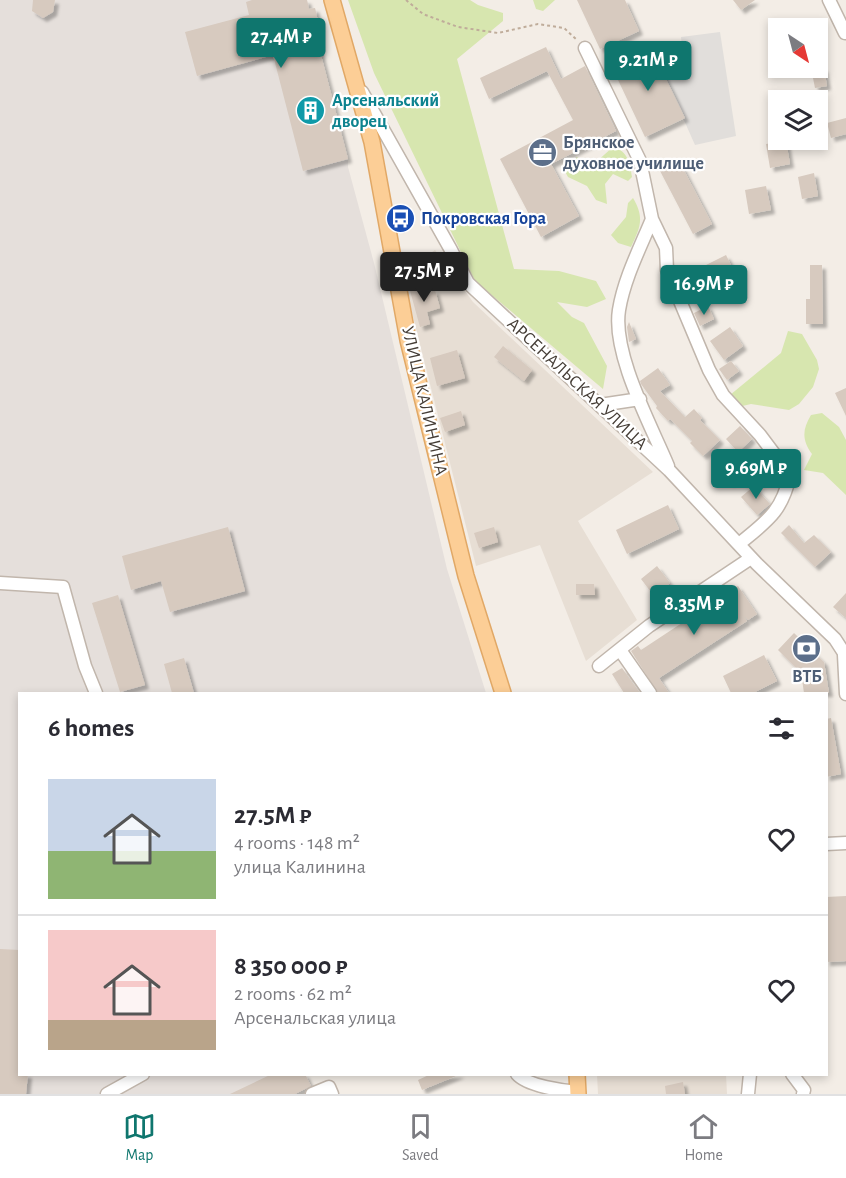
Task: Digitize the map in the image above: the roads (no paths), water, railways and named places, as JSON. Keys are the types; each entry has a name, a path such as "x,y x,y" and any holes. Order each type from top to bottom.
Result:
{"main road":[{"name":"УЛИЦА КАЛИНИНА","path":"333,0 372,142 408,340 466,576 503,692"},
{"path":"578,1076 578,1093"}],"street":[{"path":"829,0 845,33"},
{"path":"585,48 640,161 652,219 666,248 667,270 709,370 723,394 760,435 790,475 785,496 772,517 739,544"},
{"name":"АРСЕНАЛЬСКАЯ УЛИЦА","path":"356,81 468,283 669,470 751,558 835,639 845,655"},
{"path":"652,219 626,283 619,311 619,342 669,470"},
{"path":"600,405 640,399"},
{"path":"599,666 649,626 751,558"},
{"path":"0,583 63,587 85,666 96,692"},
{"path":"620,650 649,692"},
{"path":"845,655 846,694"},
{"path":"828,844 846,843"},
{"path":"107,1094 139,1076"},
{"path":"519,1076 522,1080 578,1093"},
{"path":"748,1094 750,1076"},
{"path":"794,1076 804,1090 803,1094"},
{"path":"312,1094 328,1087 332,1094"}],"place":[{"name":"Арсенальский дворец","path":"311,111"},
{"name":"Брянское духовное училище","path":"542,153"},
{"name":"Покровская Гора","path":"400,219"},
{"name":"ВТБ","path":"807,648"}]}
